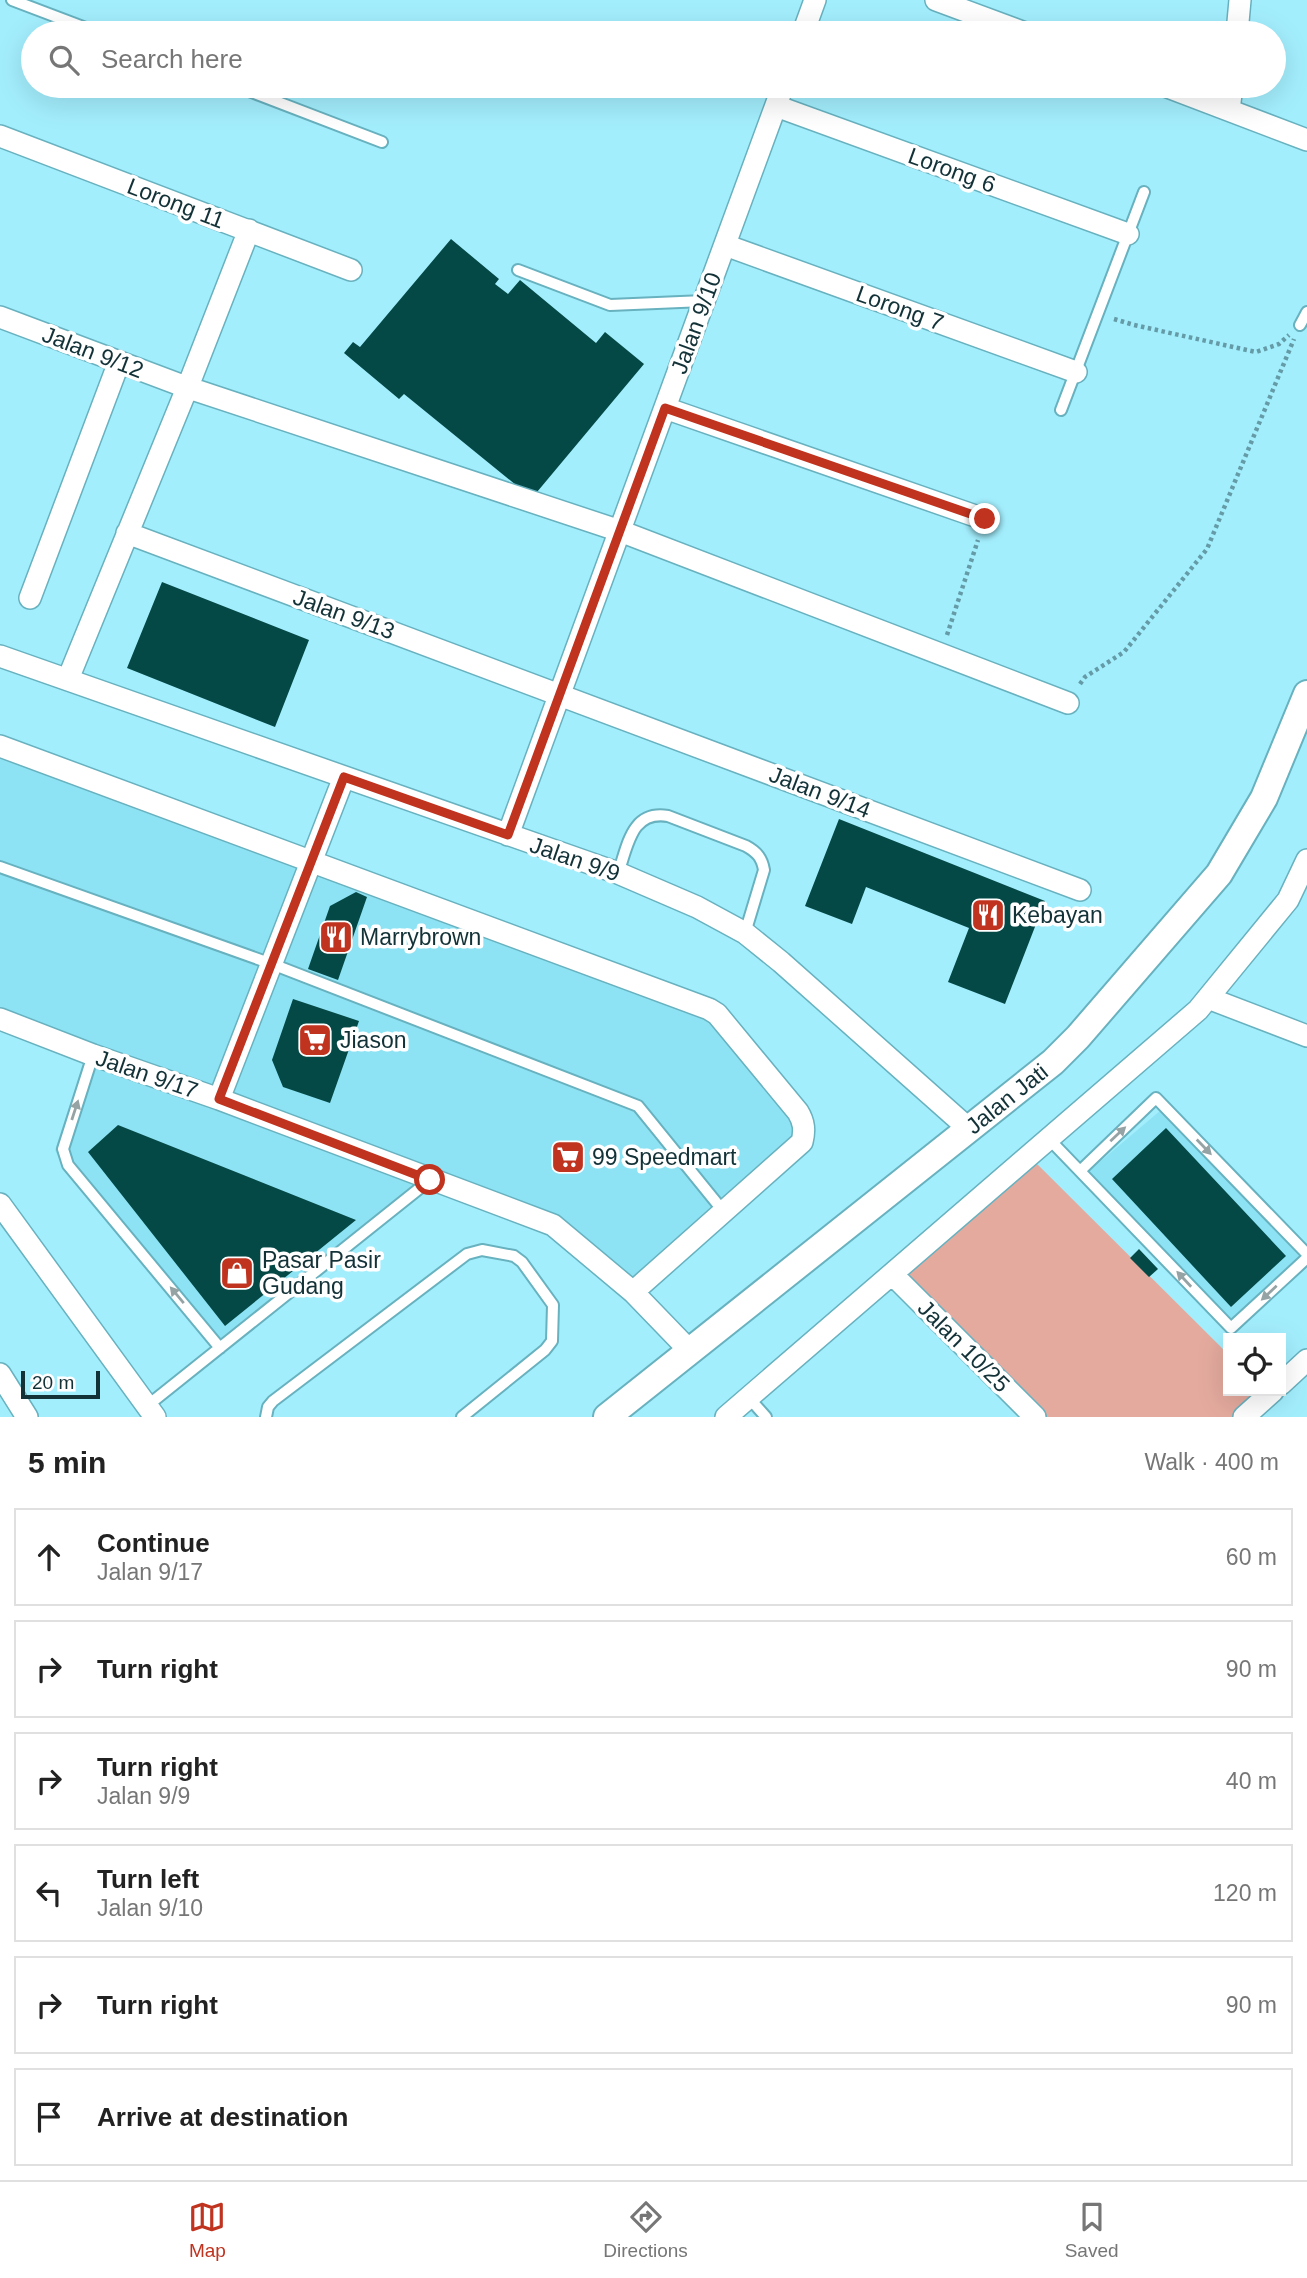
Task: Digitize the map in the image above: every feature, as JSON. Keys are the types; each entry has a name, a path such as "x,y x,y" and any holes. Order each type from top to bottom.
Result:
{"street":[{"path":"807,21 815,0"},
{"path":"936,0 993,21"},
{"path":"1238,21 1240,0"},
{"name":"Jalan 9/10","path":"508,835 779,98"},
{"path":"1197,98 1307,140"},
{"path":"1229,110 1230,98"},
{"name":"Lorong 6","path":"776,106 1128,234"},
{"name":"Lorong 11","path":"0,136 351,270"},
{"path":"68,679 249,230"},
{"name":"Lorong 7","path":"725,245 1076,372"},
{"name":"Jalan 9/12","path":"0,317 187,387 620,531 1068,703"},
{"path":"30,598 119,362"},
{"path":"665,408 985,519"},
{"name":"Jalan 9/13","path":"127,533 560,694"},
{"name":"Jalan 9/9","path":"0,656 618,873 697,907 745,933 792,971 969,1129"},
{"name":"Jalan 9/14","path":"560,694 1080,890"},
{"name":"Jalan Jati","path":"607,1417 1061,1054 1219,874 1264,798 1307,694"},
{"path":"0,746 713,1011 738,1038 803,1121 802,1142 634,1292"},
{"path":"219,1099 344,777"},
{"path":"726,1417 1198,1010 1298,904 1307,860"},
{"path":"1208,998 1307,1036"},
{"name":"Jalan 9/17","path":"0,1019 553,1225 634,1292 690,1351"},
{"path":"0,1203 151,1411"},
{"name":"Jalan 10/25","path":"892,1274 1035,1417"},
{"path":"1286,1379 1307,1360"},
{"path":"0,1374 27,1417"},
{"path":"1244,1417 1267,1396"}],"lane":[{"path":"12,0 67,21"},
{"path":"267,98 382,142"},
{"path":"1061,410 1144,192"},
{"path":"518,270 610,305 704,301"},
{"path":"1300,325 1307,312"},
{"path":"618,873 632,833 646,817 668,817 746,846 762,860 764,870 745,933"},
{"path":"0,867 272,964 638,1106 724,1212"},
{"path":"93,1055 62,1149 68,1165 220,1348"},
{"path":"1049,1139 1231,1328 1307,1256 1156,1098 1080,1171"},
{"path":"151,1411 220,1348 430,1180"},
{"path":"266,1417 268,1407 273,1401 467,1254 482,1250 514,1256 522,1262 551,1301 552,1341 545,1350 464,1417"},
{"path":"748,1398 766,1417"}],"path":[{"path":"1098,313 1134,325 1256,352 1279,344 1300,325"},
{"path":"1068,703 1085,677 1124,652 1207,549 1300,325"},
{"path":"941,654 985,519"}],"shaded area":[{"path":"0,735 721,1003 810,1111 815,1131 808,1149 632,1306 550,1235 415,1185 213,1348 63,1167 55,1150 84,1062 0,1030"},
{"path":"1161,1110 1307,1264 1239,1329 1089,1171"},
{"path":"1026,1153 1223,1349 1223,1396 1261,1396 1244,1417 1035,1417 892,1274"}],"building":[{"path":"451,239 499,279 495,284 508,294 520,280 596,343 605,332 644,364 532,498 404,394 399,399 344,353 353,342 360,347"},
{"path":"162,582 309,640 275,727 127,668"},
{"name":"Kebayan","path":"839,819 1045,901 1005,1004 948,982 969,928 866,887 852,924 805,906"},
{"name":"Marrybrown","path":"356,892 367,897 338,980 308,969 330,906"},
{"name":"Jiason","path":"293,999 359,1021 330,1103 283,1087 272,1060"},
{"name":"Pasar Pasir Gudang","path":"118,1125 356,1220 225,1326 88,1152"},
{"path":"1166,1128 1286,1256 1231,1307 1112,1179"},
{"path":"1139,1249 1158,1269 1149,1277 1130,1258"}],"place":[{"name":"Kebayan","path":"988,915"},
{"name":"Marrybrown","path":"336,937"},
{"name":"Jiason","path":"315,1040"},
{"name":"99 Speedmart","path":"568,1157"},
{"name":"Pasar Pasir Gudang","path":"237,1273"}],"route":[{"path":"430,1180 219,1099 344,777 508,835 665,408 985,519"}]}
